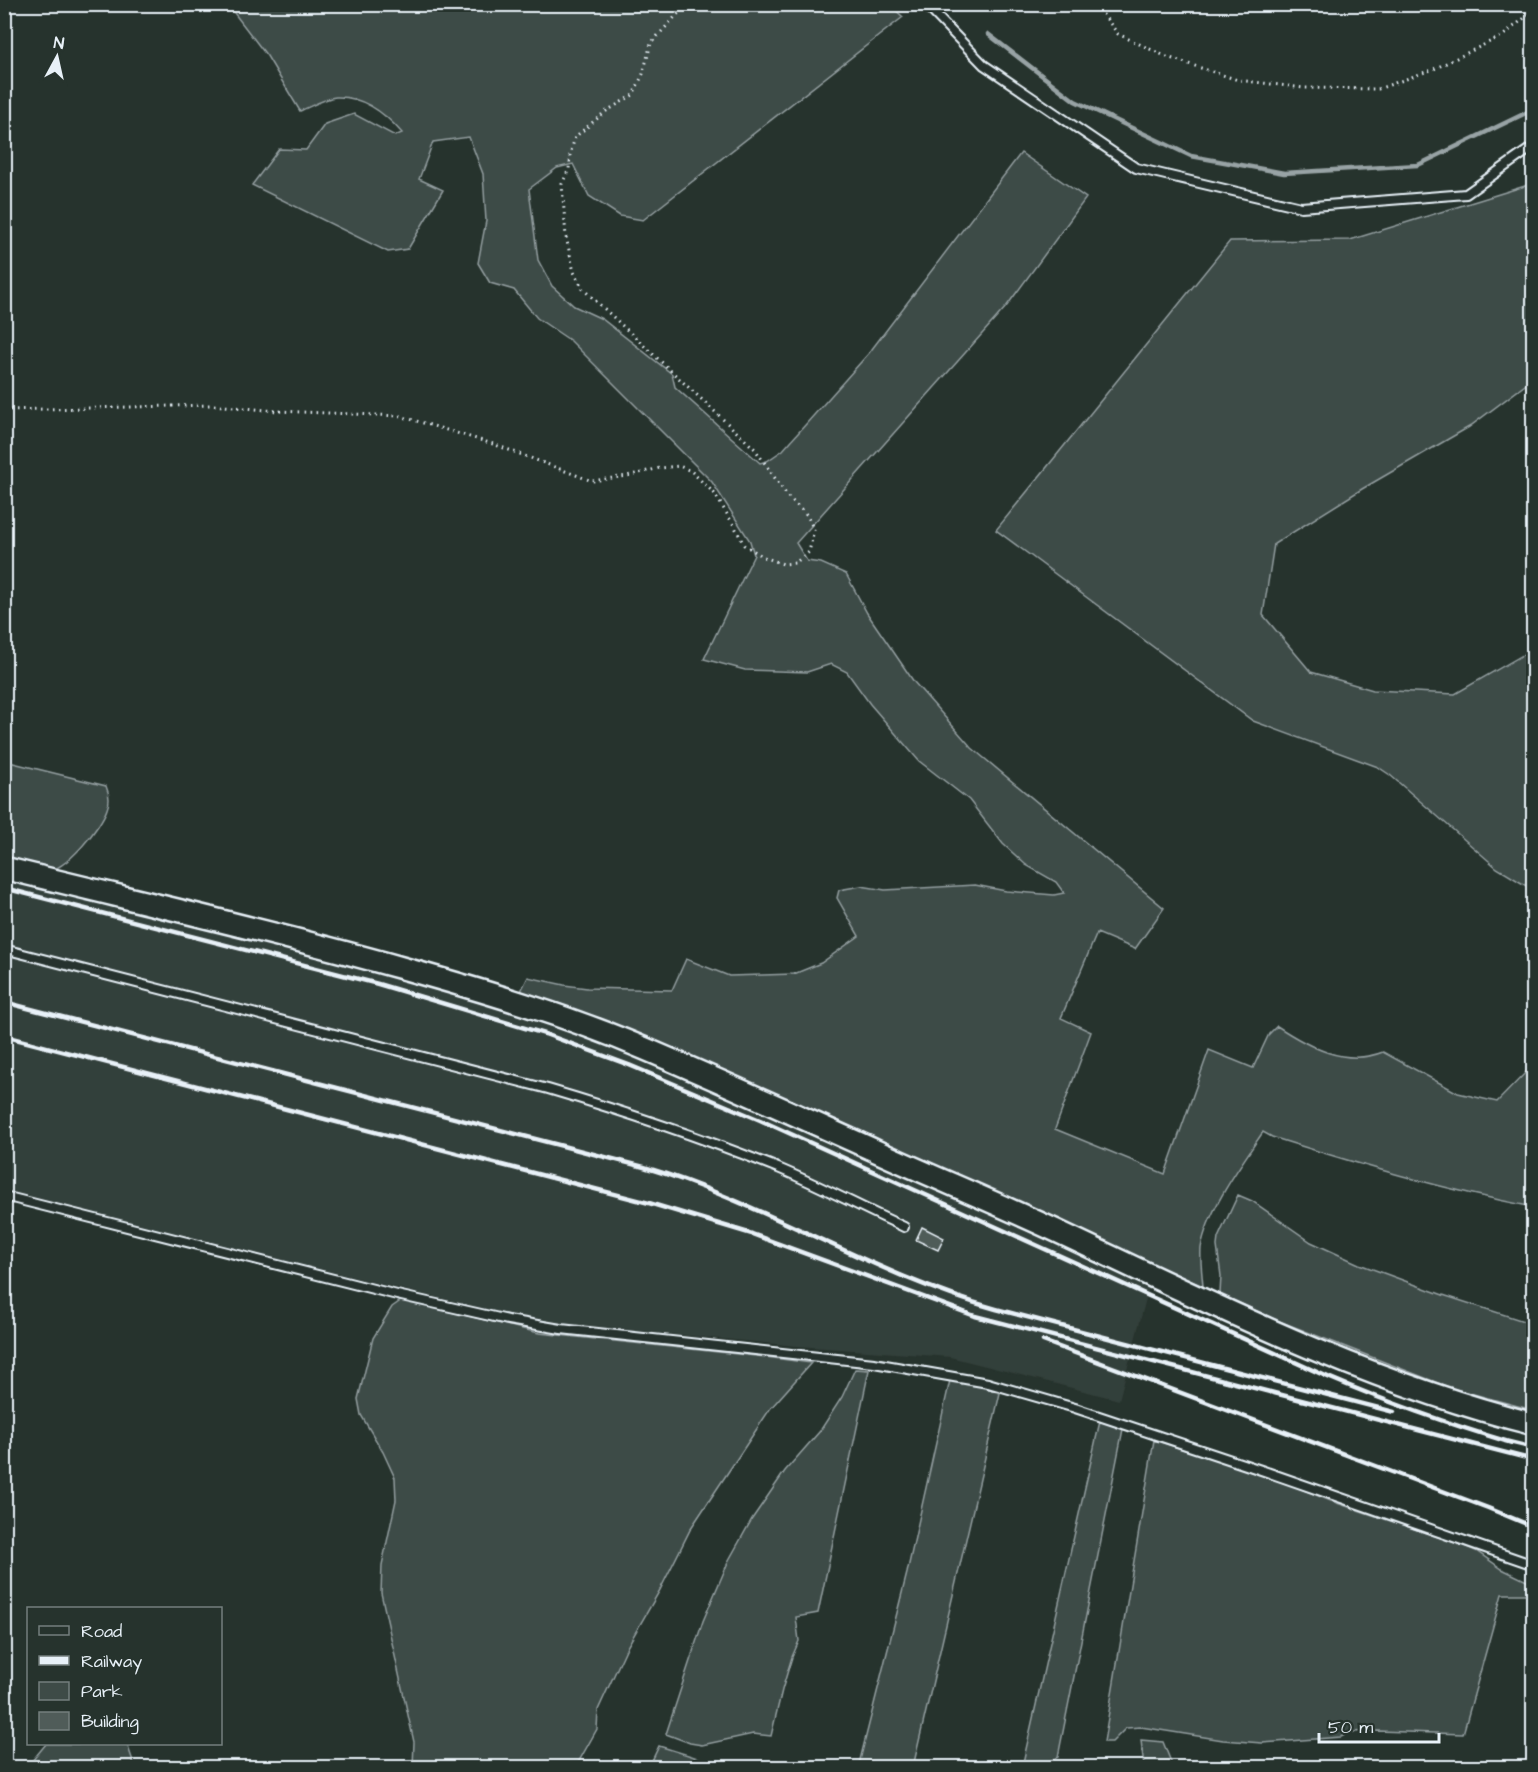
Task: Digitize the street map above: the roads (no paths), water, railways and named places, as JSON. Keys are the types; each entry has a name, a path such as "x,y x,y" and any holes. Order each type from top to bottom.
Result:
{"main road":[{"path":"4,868 335,949 470,987 592,1028 723,1083 1295,1340 1398,1383 1487,1412 1533,1424"}],"lane":[{"path":"925,4 984,65 1136,168 1290,205 1301,207 1466,194 1533,146"},
{"path":"4,949 548,1089 619,1110 699,1137 781,1170 904,1227"},
{"path":"4,1196 508,1320 605,1334 874,1363 988,1383 1075,1408 1261,1470 1533,1565"}],"waterway":[{"path":"988,34 1075,101 1191,156 1284,173 1418,165 1534,109"}],"railway":[{"path":"4,888 378,984 545,1034 629,1065 760,1120 1328,1377 1419,1413 1512,1443"},
{"path":"4,1002 644,1167 733,1200 862,1259 951,1295 996,1309 1394,1412"},
{"path":"4,1036 649,1203 752,1234 975,1316 1534,1460"},
{"path":"1043,1341 1534,1527"},
{"path":"1505,1441 1534,1448"}]}
